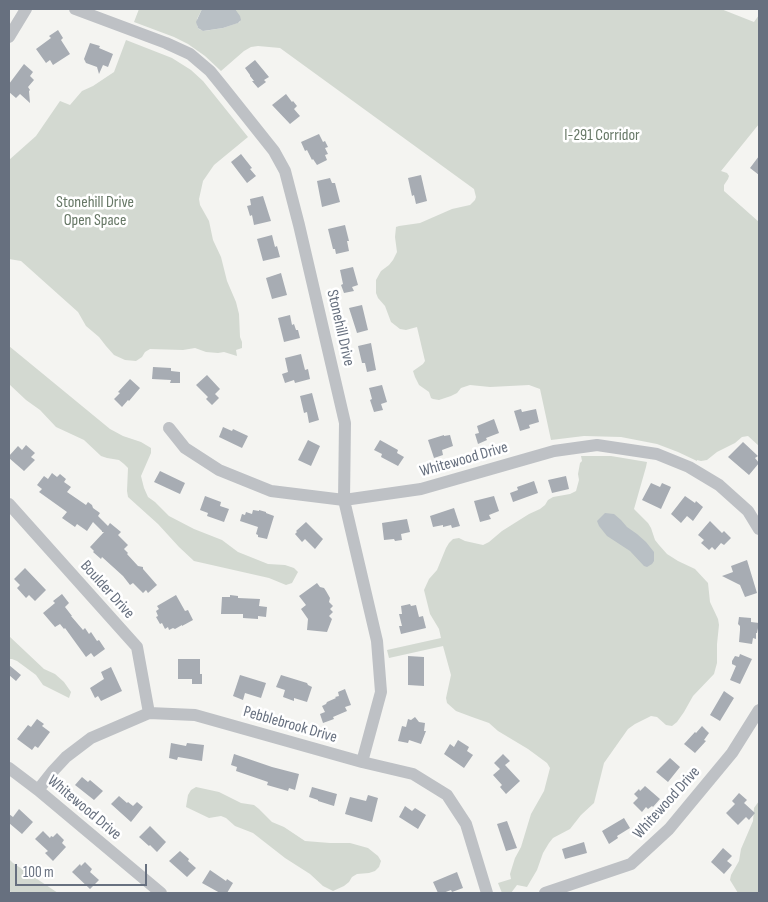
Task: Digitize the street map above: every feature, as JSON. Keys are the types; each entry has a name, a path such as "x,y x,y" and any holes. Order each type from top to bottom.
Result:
{"street":[{"path":"9,37 26,9"},
{"name":"Stonehill Drive","path":"76,9 190,54 210,71 274,151 285,172 345,423 344,500 377,641 381,692 362,762"},
{"name":"Whitewood Drive","path":"169,428 185,448 219,470 271,492 344,500 421,489 554,451 596,445 657,454 689,467 719,485 748,511 759,528"},
{"name":"Boulder Drive","path":"9,504 137,647 149,713"},
{"name":"Whitewood Drive","path":"544,893 631,864 669,829 732,753 759,710"},
{"name":"Pebblebrook Drive","path":"38,790 66,757 91,738 149,713 194,715 362,762 413,774 447,795 466,824 487,893"},
{"name":"Whitewood Drive","path":"9,768 161,893"}],"green space":[{"name":"I-291 Corridor","path":"139,9 202,9 197,19 197,26 204,31 223,28 240,22 234,9 721,9 754,22 759,15 759,124 721,171 729,176 724,185 724,191 759,222 759,446 748,436 742,437 707,460 697,461 657,444 621,437 584,436 551,440 540,389 529,385 490,387 470,385 461,388 451,396 439,400 431,398 429,392 419,385 413,371 425,361 417,327 406,330 400,329 391,322 385,306 376,293 376,280 381,271 393,260 397,252 396,227 420,223 452,209 470,205 476,197 474,189 280,48 251,47 221,71 188,44 134,22"},
{"name":"Stonehill Drive Open Space","path":"126,40 172,58 191,70 203,81 248,137 214,165 203,181 199,199 200,205 209,221 213,240 221,257 227,281 239,314 242,348 236,350 237,356 224,352 206,352 195,348 183,350 150,349 136,361 125,360 114,355 99,337 86,326 78,312 21,261 9,259 9,160 36,136 60,101 70,105 82,91 114,72"},
{"path":"9,346 110,429 151,448 151,453 141,476 144,488 148,497 169,516 194,529 222,540 238,552 268,564 285,565 294,568 298,572 292,583 286,585 269,578 194,561 158,524 128,497 128,468 124,464 119,460 101,456 84,440 56,427 40,410 9,384"},
{"path":"581,456 611,456 647,462 634,509 648,523 655,540 667,554 695,569 708,583 710,602 719,625 717,663 714,674 693,696 677,722 672,726 666,725 657,717 651,716 628,729 604,763 594,803 570,829 553,838 549,843 527,887 517,885 511,893 502,893 498,883 511,879 510,874 515,858 521,847 531,814 544,791 550,768 547,763 489,723 456,711 447,703 446,698 451,675 443,646 389,658 387,650 441,638 439,629 430,614 424,590 429,579 437,570 446,548 453,539 459,538 483,545 502,531 540,509 553,497 576,491 580,463 582,461"},
{"path":"9,636 44,669 55,674 64,682 71,692 69,698 43,685 36,675 17,661 9,659"},
{"path":"196,787 219,792 241,803 254,805 272,822 284,827 305,841 350,843 368,848 381,861 379,867 369,873 357,874 344,886 333,891 323,886 310,874 285,858 253,833 235,826 221,816 209,818 186,807 188,795"},
{"path":"759,801 759,893 738,893 730,880 731,875 739,861 741,849 753,821 754,808"},
{"path":"9,859 58,893 13,893 9,891"}],"shaded area":[{"path":"202,9 235,9 241,20 238,23 223,28 203,31 198,28 196,22"},
{"path":"605,513 614,514 646,542 654,552 652,564 647,567 644,566 630,551 607,536 597,521"}],"building":[{"path":"58,30 63,38 61,40 70,54 53,65 50,60 46,63 36,49"},
{"path":"90,43 100,46 99,48 113,54 108,67 103,65 99,74 97,67 86,63 84,59"},
{"path":"255,60 269,77 258,88 245,68"},
{"path":"24,64 33,72 30,76 34,80 28,87 30,90 30,103 20,94 16,98 9,92 9,84"},
{"path":"286,94 297,106 294,109 300,116 290,124 272,105"},
{"path":"319,134 328,147 325,148 328,154 325,155 327,160 317,165 307,150 305,151 301,142"},
{"path":"241,154 256,176 247,183 231,162"},
{"path":"759,156 759,175 750,168"},
{"path":"421,175 427,201 416,204 408,178"},
{"path":"330,178 332,183 335,183 340,202 322,207 317,181"},
{"path":"263,196 271,221 254,225 252,215 250,216 247,206 251,205 250,199"},
{"path":"345,225 349,241 347,241 349,251 336,254 328,229"},
{"path":"272,235 280,257 263,261 257,239"},
{"path":"353,267 358,285 352,287 354,291 344,293 341,285 343,284 340,270"},
{"path":"281,273 287,295 272,299 266,278"},
{"path":"362,305 368,330 357,333 349,308"},
{"path":"290,315 292,325 294,324 296,330 298,330 300,338 284,342 278,318"},
{"path":"371,343 376,370 367,372 365,363 362,363 358,346"},
{"path":"301,354 305,370 308,369 310,379 295,383 294,380 285,383 282,374 288,372 285,358"},
{"path":"153,367 171,368 171,371 180,372 180,383 170,383 171,380 152,379"},
{"path":"207,375 220,389 215,394 219,398 212,405 206,399 208,397 196,385"},
{"path":"130,379 140,388 122,407 114,399"},
{"path":"382,385 387,402 381,404 383,410 374,412 369,388"},
{"path":"312,393 319,420 309,423 307,412 304,413 300,396"},
{"path":"521,409 522,412 536,409 539,422 529,425 530,428 520,431 514,411"},
{"path":"494,419 499,433 486,438 487,440 478,444 475,434 479,433 477,426"},
{"path":"223,427 232,431 233,429 248,436 242,448 219,437"},
{"path":"450,435 453,446 442,450 443,455 434,458 428,440"},
{"path":"308,440 320,446 311,466 298,460"},
{"path":"380,440 398,450 397,453 404,457 398,466 381,457 382,454 374,450"},
{"path":"743,442 758,456 755,458 759,463 749,475 728,457"},
{"path":"26,445 35,453 31,457 35,460 24,471 9,456 18,446 22,450"},
{"path":"160,471 185,483 180,494 154,482"},
{"path":"52,473 57,477 60,474 66,479 64,482 71,487 67,492 86,505 88,502 100,513 98,516 108,526 110,523 121,532 118,535 128,545 124,549 127,554 138,566 143,567 157,585 148,593 146,590 143,593 133,583 130,585 102,557 101,559 93,552 90,547 104,532 93,522 87,531 77,524 75,527 62,518 67,512 39,492 42,489 37,485 44,476 48,479"},
{"path":"566,476 569,489 552,493 548,480"},
{"path":"534,481 538,493 513,502 510,493 518,490 517,487"},
{"path":"651,483 660,487 662,483 671,487 661,509 642,500"},
{"path":"205,496 221,502 220,506 229,509 224,522 207,516 208,513 200,510"},
{"path":"494,496 499,511 489,515 491,519 480,522 474,501"},
{"path":"685,496 703,507 693,521 687,516 681,523 671,514"},
{"path":"454,508 460,526 452,528 451,525 433,527 430,516"},
{"path":"253,510 266,512 274,516 267,539 258,537 256,534 258,527 240,521 242,514 245,515 246,512 252,514"},
{"path":"407,519 410,532 401,534 402,540 384,540 382,523"},
{"path":"710,521 722,533 724,531 731,538 724,545 721,543 715,550 712,547 709,550 701,543 704,540 698,535"},
{"path":"306,522 323,539 315,549 305,539 302,542 295,534"},
{"path":"747,560 757,593 745,597 740,585 722,576 733,572 731,566"},
{"path":"25,568 46,590 35,601 29,595 26,598 17,588 20,585 14,579"},
{"path":"317,583 320,587 324,588 330,598 329,602 333,606 330,609 333,612 329,616 332,619 327,632 307,630 308,619 301,609 306,605 299,596"},
{"path":"62,594 69,603 65,607 71,616 83,630 85,628 89,634 91,632 105,649 94,657 91,653 86,657 65,628 60,624 55,627 43,613"},
{"path":"176,595 185,611 188,610 193,620 175,629 169,630 168,627 165,629 156,617 158,616 156,611 159,609 157,606"},
{"path":"230,595 238,596 238,598 260,599 259,606 267,607 266,617 258,616 258,619 243,618 243,614 221,614 222,597 230,597"},
{"path":"410,604 411,606 416,605 419,617 423,616 426,628 401,634 399,626 402,626 399,614 402,614 401,606"},
{"path":"739,617 751,618 751,622 759,623 756,639 753,638 752,644 739,642"},
{"path":"740,654 752,659 740,684 730,680 736,666 732,664 732,661 735,656 739,657"},
{"path":"408,656 424,657 424,686 408,685"},
{"path":"178,659 200,659 202,684 192,684 192,679 178,679"},
{"path":"9,665 21,675 16,681 9,675"},
{"path":"111,667 122,691 101,701 98,696 95,698 90,688 104,679 101,672"},
{"path":"240,675 266,683 261,698 245,693 243,700 233,696"},
{"path":"281,675 307,683 312,687 307,702 294,698 294,701 283,697 285,690 276,687"},
{"path":"345,689 351,705 345,707 347,711 323,723 320,714 325,712 322,706 339,696 338,692"},
{"path":"724,691 734,698 720,721 710,715"},
{"path":"415,717 419,722 425,723 424,731 426,731 421,744 409,740 408,743 398,741 402,726 406,727 408,719 411,720"},
{"path":"37,719 50,732 38,748 35,746 32,750 17,739 28,725 31,727"},
{"path":"702,726 709,733 704,740 706,741 695,753 684,744"},
{"path":"458,740 469,747 467,751 473,755 464,768 444,754 450,744 454,747"},
{"path":"171,743 186,746 187,743 204,745 202,761 178,757 177,760 169,758"},
{"path":"234,754 299,774 295,790 289,788 288,791 267,785 268,782 236,771 237,767 231,765"},
{"path":"503,754 510,761 505,765 520,781 506,794 500,787 502,785 493,775 500,769 494,763"},
{"path":"670,758 680,767 668,782 656,772"},
{"path":"82,777 88,782 90,780 103,791 94,800 75,785"},
{"path":"645,786 660,799 653,807 648,809 646,807 642,812 633,803 638,798 634,794"},
{"path":"312,787 337,794 334,806 309,797"},
{"path":"739,793 747,800 744,803 755,813 749,820 746,817 738,825 726,813 735,804 732,801"},
{"path":"368,795 378,798 372,822 345,814 350,797 366,801"},
{"path":"119,796 133,806 137,802 143,807 131,822 111,804"},
{"path":"405,806 412,811 415,808 426,815 418,829 399,817"},
{"path":"19,809 33,822 22,834 9,823 9,814 13,817"},
{"path":"624,818 630,828 617,836 618,838 609,844 602,831"},
{"path":"507,821 517,848 506,851 497,824"},
{"path":"150,826 166,842 157,852 139,837"},
{"path":"43,831 50,838 57,833 64,840 62,843 66,847 53,861 45,853 48,851 35,839"},
{"path":"584,842 587,853 565,859 562,849"},
{"path":"723,848 732,856 727,861 732,865 724,874 711,862"},
{"path":"180,851 196,868 187,877 169,861"},
{"path":"85,862 92,869 90,872 99,880 90,889 72,872"},
{"path":"210,870 226,881 227,879 233,883 227,893 220,893 202,883"},
{"path":"457,872 463,888 452,892 451,890 438,893 433,882"}]}
